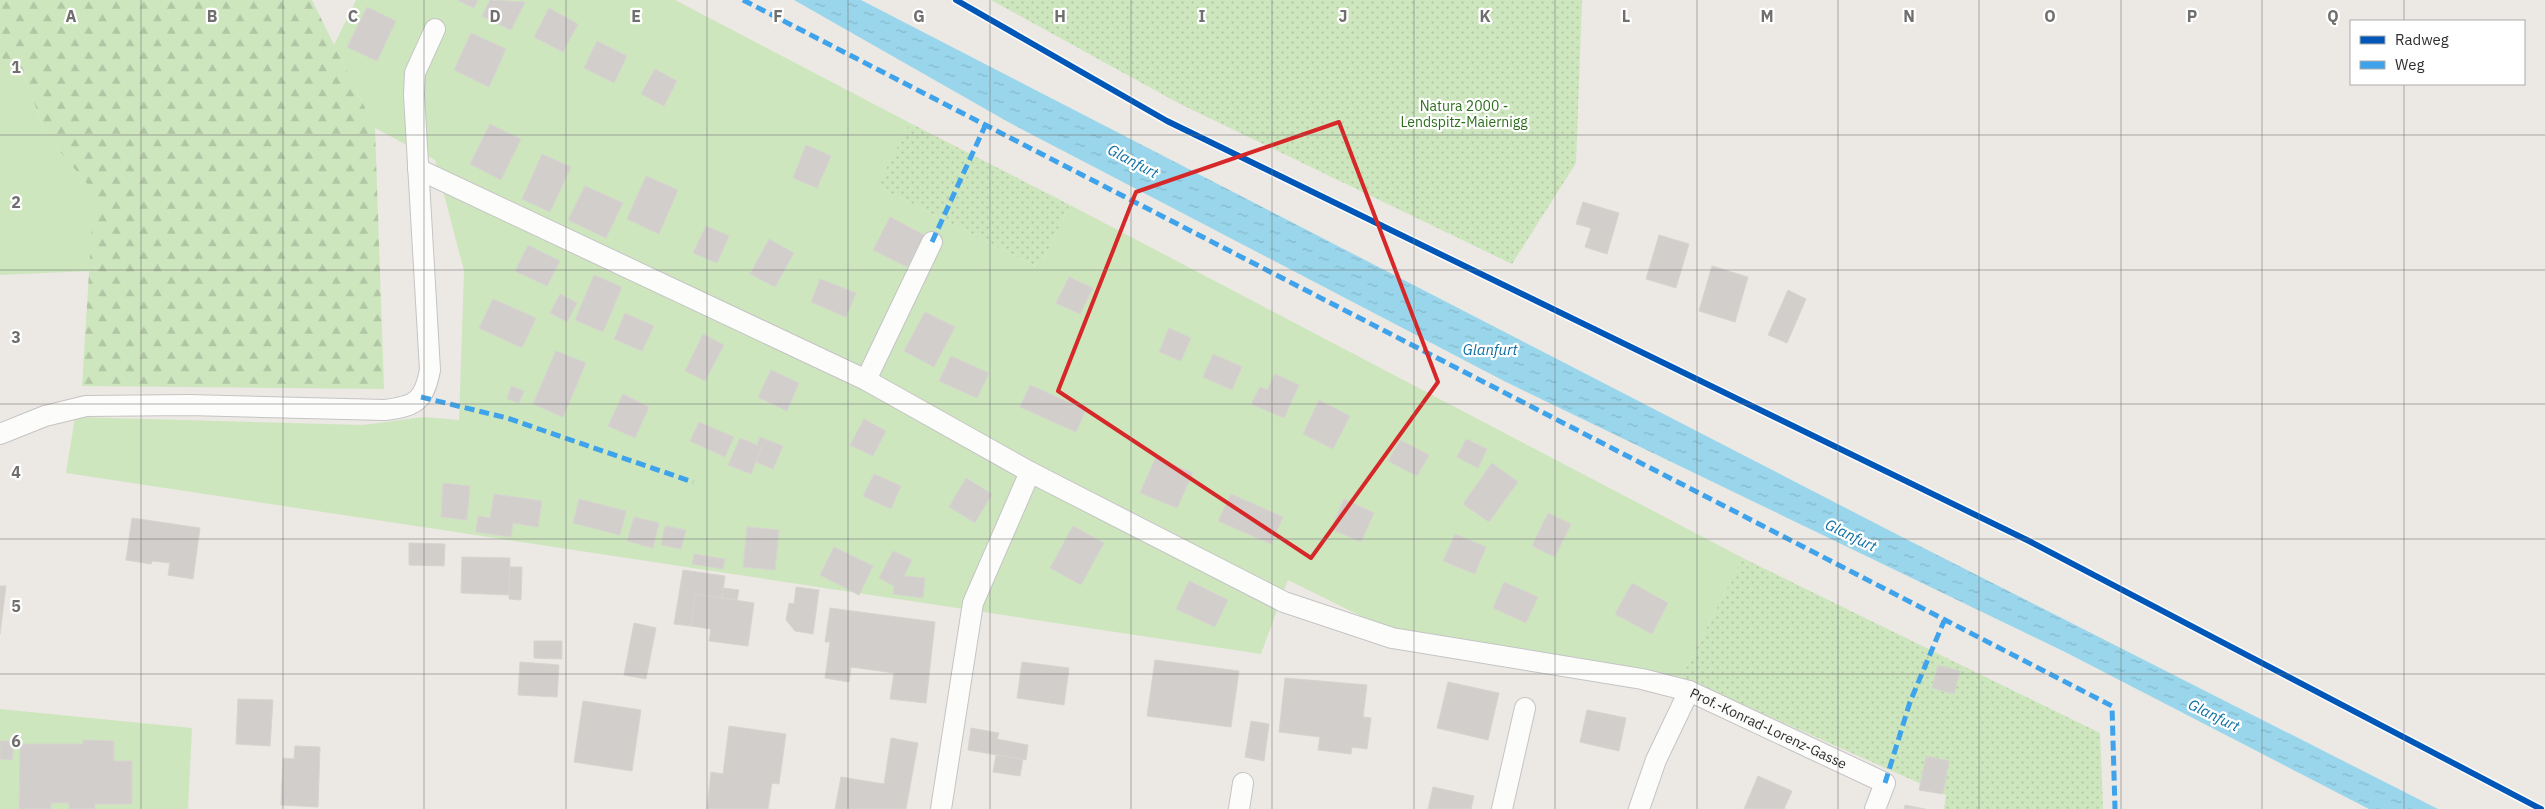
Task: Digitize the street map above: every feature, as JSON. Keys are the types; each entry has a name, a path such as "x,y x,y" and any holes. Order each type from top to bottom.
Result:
{"lane":[{"path":"0,434 45,416 86,406 188,405 385,410 408,407 422,397 427,386 430,370 414,94 415,72 435,29"},
{"path":"418,169 866,380 1030,472 1284,602 1392,638 1642,679 1689,692"},
{"path":"866,380 932,242"},
{"path":"941,809 973,603 1030,472"},
{"name":"Prof.-Konrad-Lorenz-Gasse","path":"1638,809 1656,760 1689,692 1885,783 1875,809"},
{"path":"1502,809 1525,708"},
{"path":"1238,809 1243,783"}],"highlighted area":[{"path":"1339,122 1438,382 1311,558 1058,391 1136,192"}],"green space":[{"path":"0,0 312,0 375,128 384,389 82,386 94,192 47,136 20,67 0,58"},
{"path":"356,0 675,0 910,123 877,186 1039,268 1070,205 1743,558 1681,677 1387,629 1288,580 1261,654 66,473 75,417 363,425 423,417 459,420 464,271 435,160 375,128 334,45"},
{"name":"Natura 2000 - Lendspitz-Maiernigg","path":"991,0 1582,0 1576,163 1512,264 1180,104"},
{"path":"0,58 20,67 47,136 94,192 91,271 0,275"},
{"path":"910,123 1070,205 1039,268 877,186"},
{"path":"1743,558 2100,733 2103,809 1944,809 1946,795 1681,677"},
{"path":"0,709 192,728 188,809 0,809"}],"water":[{"name":"Glanfurt","path":"794,0 861,0 1900,536 2438,809 2369,809 2067,653 1506,382 1010,123"}],"building":[{"path":"457,0 478,0 474,8"},
{"path":"490,0 525,2 511,30 482,16"},
{"path":"367,7 396,21 377,61 347,47"},
{"path":"549,8 578,24 563,52 534,37"},
{"path":"471,33 506,49 489,87 454,70"},
{"path":"597,41 627,56 614,83 584,68"},
{"path":"655,69 677,81 664,106 641,94"},
{"path":"490,124 521,139 501,180 470,164"},
{"path":"806,145 831,156 817,188 793,178"},
{"path":"542,154 571,167 550,212 522,199"},
{"path":"646,176 678,190 659,234 627,219"},
{"path":"585,186 623,203 606,238 568,220"},
{"path":"1583,202 1619,213 1607,254 1585,247 1591,228 1576,224"},
{"path":"890,217 924,235 907,267 873,250"},
{"path":"706,226 729,236 717,263 693,253"},
{"path":"1659,235 1689,244 1676,288 1646,279"},
{"path":"769,239 794,253 775,287 750,274"},
{"path":"528,245 560,261 547,286 515,271"},
{"path":"1712,266 1748,277 1735,322 1699,311"},
{"path":"594,275 622,287 603,332 575,320"},
{"path":"1069,277 1093,288 1080,314 1056,303"},
{"path":"820,279 856,293 846,317 811,302"},
{"path":"1788,290 1806,299 1787,343 1768,335"},
{"path":"560,294 577,303 567,322 550,313"},
{"path":"493,299 536,318 522,348 479,328"},
{"path":"925,312 955,327 934,367 904,351"},
{"path":"625,313 654,326 642,351 614,339"},
{"path":"1169,328 1191,338 1181,361 1159,352"},
{"path":"703,334 724,345 705,381 685,371"},
{"path":"556,351 586,363 563,417 533,404"},
{"path":"1213,354 1242,367 1232,390 1203,377"},
{"path":"951,356 989,373 977,398 939,381"},
{"path":"771,370 799,383 787,411 758,397"},
{"path":"1275,374 1299,385 1284,418 1251,404 1260,387 1267,390"},
{"path":"1030,385 1086,410 1076,432 1020,407"},
{"path":"511,386 524,391 519,403 507,399"},
{"path":"623,394 649,407 635,438 608,426"},
{"path":"1319,400 1350,416 1333,449 1303,434"},
{"path":"864,419 886,431 873,456 850,445"},
{"path":"699,422 734,437 725,457 690,441"},
{"path":"760,437 783,446 773,469 756,462 762,447 757,445"},
{"path":"740,438 762,447 751,474 728,465"},
{"path":"1466,439 1487,449 1478,468 1457,457"},
{"path":"1400,440 1429,455 1417,476 1388,461"},
{"path":"1156,457 1193,473 1177,508 1140,493"},
{"path":"1492,463 1518,482 1489,522 1463,504"},
{"path":"874,474 901,486 891,509 863,496"},
{"path":"966,478 992,494 975,523 949,507"},
{"path":"443,483 470,486 467,520 441,517"},
{"path":"494,494 542,501 538,527 513,523 511,537 476,532 478,516 490,518"},
{"path":"1231,494 1283,517 1271,544 1218,521"},
{"path":"579,499 626,511 620,535 573,523"},
{"path":"1344,499 1374,513 1361,542 1331,529"},
{"path":"1548,513 1571,524 1555,557 1532,546"},
{"path":"634,517 659,523 653,548 627,541"},
{"path":"132,518 200,528 193,579 168,575 170,563 152,561 151,564 126,560"},
{"path":"665,526 686,530 681,549 661,545"},
{"path":"1073,526 1104,543 1081,585 1050,568"},
{"path":"747,527 779,530 775,570 743,567"},
{"path":"1455,534 1486,547 1475,574 1443,561"},
{"path":"409,543 445,544 444,566 409,565"},
{"path":"834,547 873,566 859,595 820,575"},
{"path":"893,551 912,560 904,576 925,578 923,598 893,594 894,586 879,578"},
{"path":"694,554 725,559 723,569 692,564"},
{"path":"462,557 510,558 509,595 461,593"},
{"path":"510,567 522,567 521,600 509,599"},
{"path":"683,570 725,576 722,598 695,594 691,626 674,624"},
{"path":"1189,581 1228,600 1215,627 1176,609"},
{"path":"1504,582 1538,597 1526,623 1493,608"},
{"path":"1632,583 1668,603 1652,634 1615,614"},
{"path":"0,586 6,586 0,634"},
{"path":"796,587 819,590 813,634 795,631 786,620 789,603 794,604"},
{"path":"723,588 739,590 737,600 722,598"},
{"path":"695,594 754,603 748,646 709,641 711,629 691,626"},
{"path":"830,608 935,622 926,703 890,699 894,673 851,667 849,682 825,678 830,642 825,642"},
{"path":"634,623 656,628 646,679 624,675"},
{"path":"534,641 562,641 562,659 534,658"},
{"path":"1155,660 1239,671 1231,727 1147,716"},
{"path":"520,662 559,665 557,697 518,695"},
{"path":"1022,662 1069,668 1064,705 1017,698"},
{"path":"1938,665 1960,671 1954,694 1932,688"},
{"path":"1285,678 1367,685 1363,717 1371,718 1367,749 1352,747 1351,754 1318,750 1320,737 1279,732"},
{"path":"1448,682 1499,693 1488,740 1437,728"},
{"path":"238,699 273,700 270,746 236,744"},
{"path":"583,701 641,710 632,771 574,762"},
{"path":"1587,710 1626,718 1619,751 1580,742"},
{"path":"1251,721 1269,724 1264,761 1245,757"},
{"path":"729,726 786,734 779,784 772,783 768,809 707,809 711,772 723,774"},
{"path":"971,728 999,733 997,739 1028,745 1026,760 968,750"},
{"path":"891,738 918,743 906,809 835,809 841,777 884,784"},
{"path":"83,740 114,741 114,761 132,761 132,804 95,804 95,809 69,809 69,803 51,803 51,809 19,809 20,744 83,744"},
{"path":"0,741 14,741 12,760 0,759"},
{"path":"295,746 320,747 318,807 281,805 283,758 294,759"},
{"path":"996,755 1023,759 1020,776 993,772"},
{"path":"1926,756 1949,761 1943,794 1919,790"},
{"path":"1758,776 1792,791 1784,809 1744,809"},
{"path":"1433,787 1474,796 1471,809 1428,809"},
{"path":"1905,805 1925,809 1904,809"}],"marked path":[{"path":"743,0 2112,706 2115,809"},
{"path":"932,242 985,126"},
{"path":"421,397 507,418 693,482"},
{"path":"1885,783 1910,702 1944,621"}],"cycle path":[{"path":"956,0 1167,121 2029,541 2541,809"}]}
